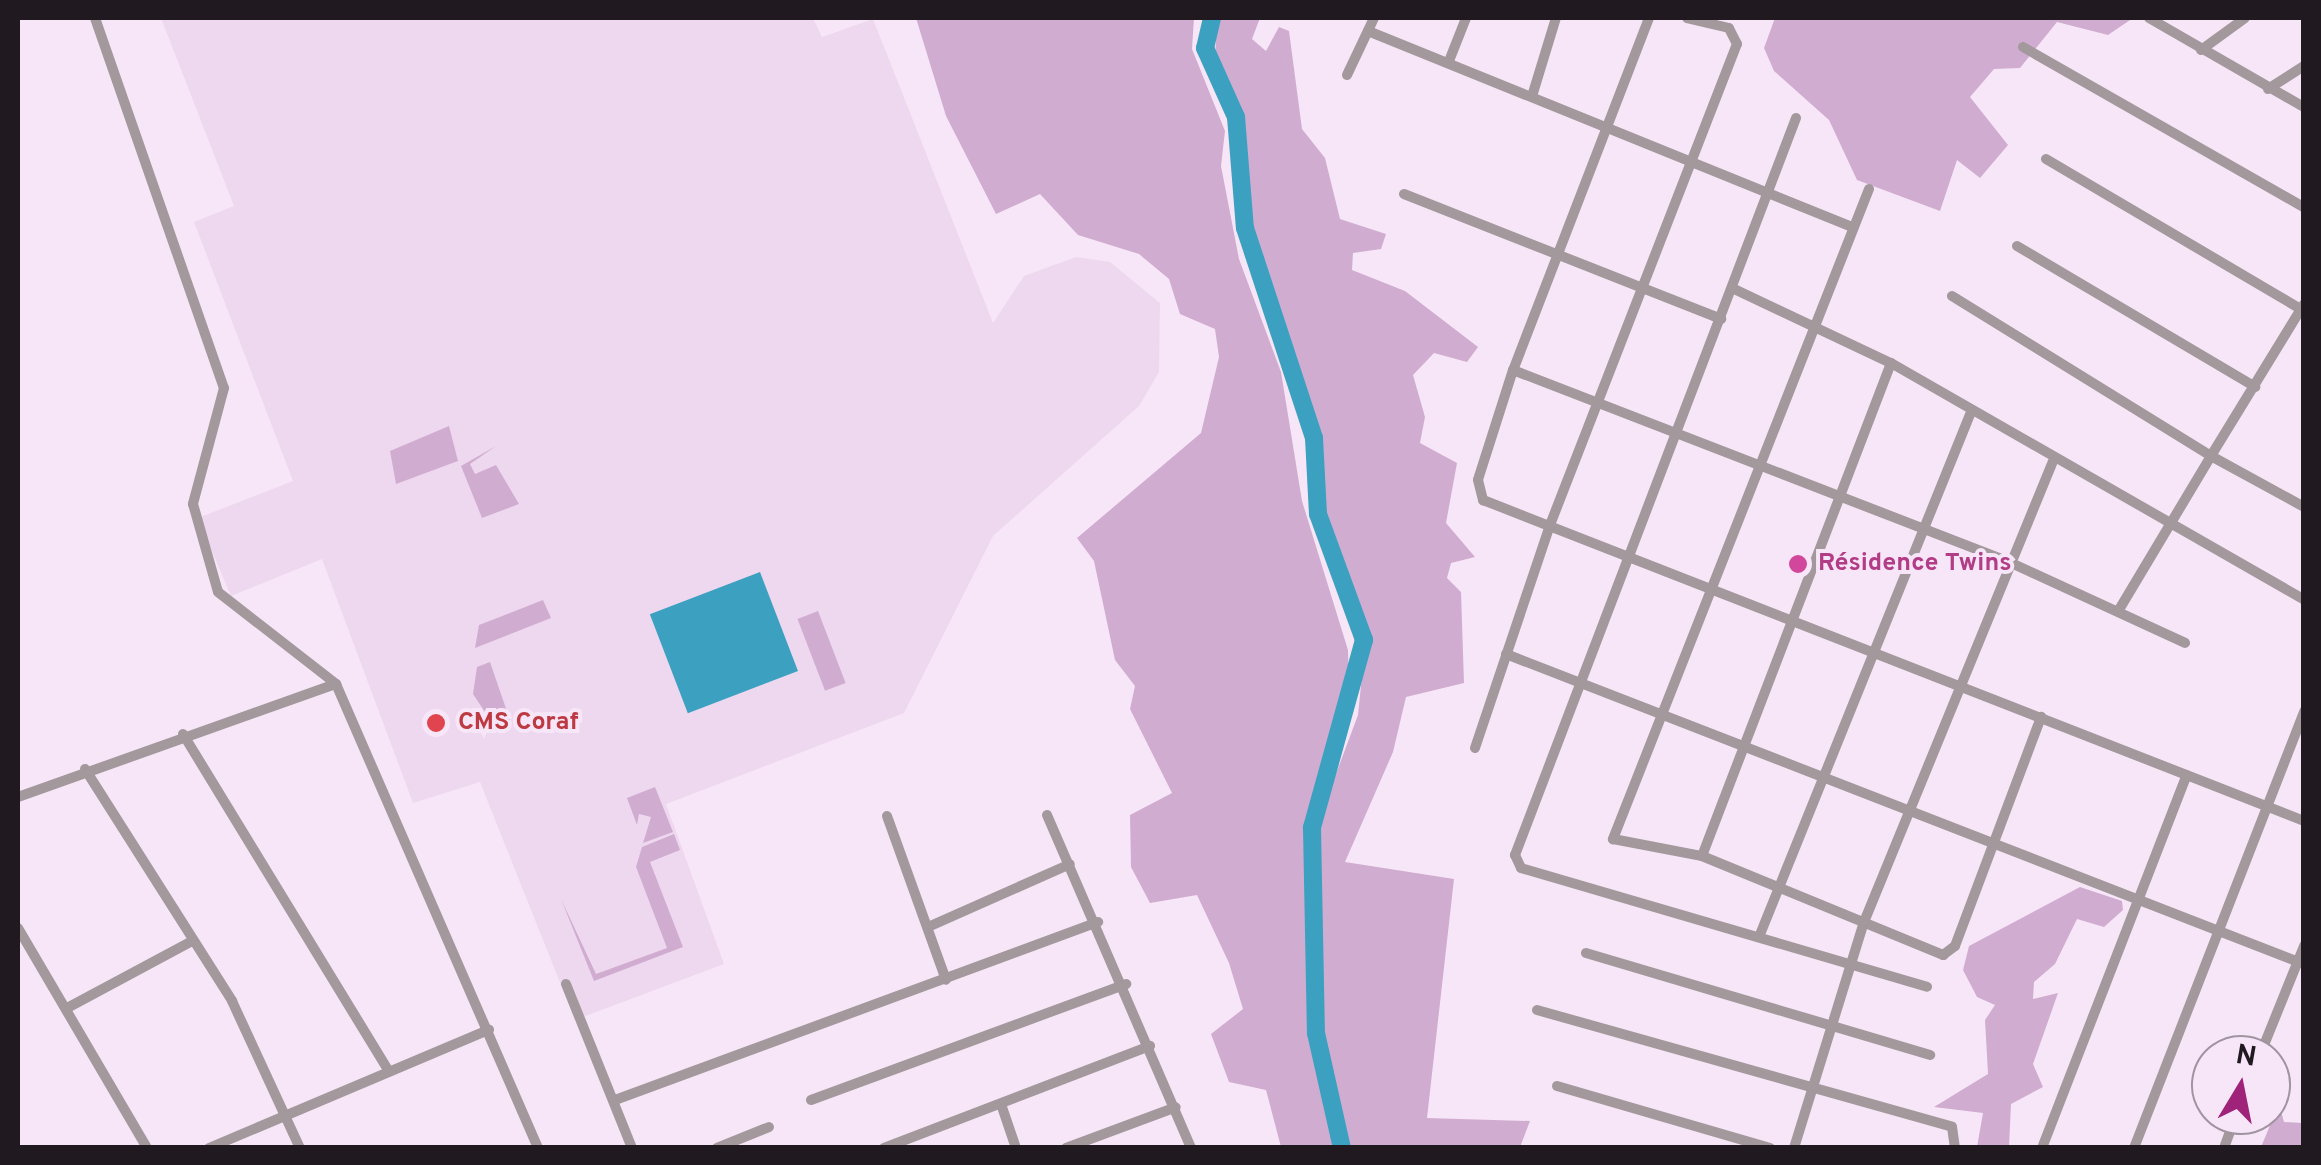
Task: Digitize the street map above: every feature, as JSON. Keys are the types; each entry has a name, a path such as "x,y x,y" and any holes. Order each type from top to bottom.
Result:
{"street":[{"path":"95,18 224,388 196,482 194,528 218,592 336,684 538,1148"},
{"path":"1347,75 1374,18"},
{"path":"1449,61 1466,18"},
{"path":"1533,93 1556,18"},
{"path":"1650,18 1611,128 1514,370 1477,491 1709,592 2304,821"},
{"path":"1475,748 1550,525 1737,35 1687,18"},
{"path":"2149,18 2304,107"},
{"path":"2201,50 2245,18"},
{"path":"1368,31 1772,189 1852,227"},
{"path":"2023,47 2304,207"},
{"path":"2268,88 2304,66"},
{"path":"1796,118 1722,320 1579,682 1516,862 1759,937 1851,961 1927,988"},
{"path":"2046,159 2302,307 2119,610"},
{"path":"1869,189 1613,839 1702,856 1950,953 2041,717"},
{"path":"1404,194 1642,284 1722,320"},
{"path":"2017,246 2255,387"},
{"path":"1732,288 1890,363 2170,531 2304,600"},
{"path":"1952,296 2211,456 2304,507"},
{"path":"1702,856 1841,500 1890,363"},
{"path":"1514,370 1758,470 2007,562 2185,643"},
{"path":"1759,937 1971,412"},
{"path":"1794,1148 1864,922 2007,562 2053,462"},
{"path":"1506,654 1664,711 1823,776 2220,927 2300,963"},
{"path":"18,796 85,768 336,684"},
{"path":"2134,1148 2304,712"},
{"path":"183,734 388,1068"},
{"path":"85,768 192,941 286,1114 300,1148"},
{"path":"2042,1148 2187,775"},
{"path":"1046,815 1126,984 1190,1148"},
{"path":"887,816 946,980"},
{"path":"928,927 1070,864"},
{"path":"614,1100 1098,922"},
{"path":"18,928 68,1007 147,1148"},
{"path":"68,1007 192,941"},
{"path":"2269,1035 2304,946"},
{"path":"1586,953 1930,1055"},
{"path":"566,984 632,1148"},
{"path":"811,1100 1126,984"},
{"path":"1537,1010 1952,1127 1955,1148"},
{"path":"209,1148 388,1068 489,1030"},
{"path":"884,1148 1150,1046"},
{"path":"1557,1086 1770,1148"},
{"path":"1001,1104 1016,1148"},
{"path":"1066,1148 1176,1107"},
{"path":"717,1148 768,1127"}],"shaded area":[{"path":"161,18 813,18 822,37 873,19 993,323 1024,276 1076,257 1110,262 1160,303 1159,372 1139,406 993,536 904,713 666,804 724,964 575,1020 480,782 413,803 322,559 231,596 198,518 293,481 194,222 234,206"},
{"path":"916,18 1194,18 1192,49 1225,131 1221,166 1239,259 1281,372 1302,501 1348,650 1349,688 1310,820 1310,1013 1334,1147 1281,1147 1266,1090 1229,1082 1211,1034 1243,1009 1229,963 1197,895 1150,903 1131,867 1130,815 1172,793 1130,709 1135,686 1115,660 1094,561 1077,538 1201,433 1219,357 1215,329 1180,314 1169,279 1139,254 1078,235 1040,194 996,214 946,116"},
{"path":"1217,18 1260,18 1252,39 1266,51 1279,27 1289,31 1302,129 1325,158 1340,219 1386,234 1381,249 1353,253 1352,270 1405,291 1478,347 1467,362 1434,353 1413,375 1425,417 1420,443 1457,463 1446,523 1475,557 1451,563 1447,578 1461,592 1464,683 1406,697 1393,752 1345,862 1454,879 1427,1118 1530,1121 1520,1147 1348,1147 1339,1119 1318,1006 1319,819 1358,715 1367,626 1324,514 1319,439 1254,243 1241,120 1215,59"},
{"path":"1775,18 2133,18 2108,35 2057,22 2020,68 1994,69 1970,97 2008,145 1980,178 1957,160 1940,211 1857,180 1829,120 1774,71 1764,48"},
{"path":"449,426 458,461 396,484 390,451"},
{"path":"496,446 470,464 475,474 496,465 519,504 482,518 461,466"},
{"path":"543,600 551,618 475,648 479,625"},
{"path":"818,611 846,683 825,691 797,619"},
{"path":"490,662 512,726 497,730 473,694 477,667"},
{"path":"655,787 673,832 643,843 651,817 639,814 637,825 627,798"},
{"path":"674,834 680,850 650,862 683,947 594,981 561,899 596,974 667,948 636,867 642,847"},
{"path":"2080,887 2122,901 2123,910 2104,927 2077,919 2055,964 2034,982 2033,999 2058,993 2033,1064 2043,1087 2011,1104 2009,1147 1977,1147 1983,1113 1934,1107 1988,1074 1985,1020 1995,1005 1977,997 1963,970 1969,946"},
{"path":"2291,1122 2303,1123 2303,1147 2261,1147 2266,1135 2291,1135"}],"water":[{"path":"760,572 798,671 688,713 650,614"}],"waterway":[{"path":"1212,18 1205,48 1236,117 1245,228 1314,438 1318,514 1364,640 1312,828 1316,1033 1342,1148"}],"place":[{"name":"Résidence Twins","path":"1798,564"},
{"name":"CMS Coraf","path":"436,723"}]}
